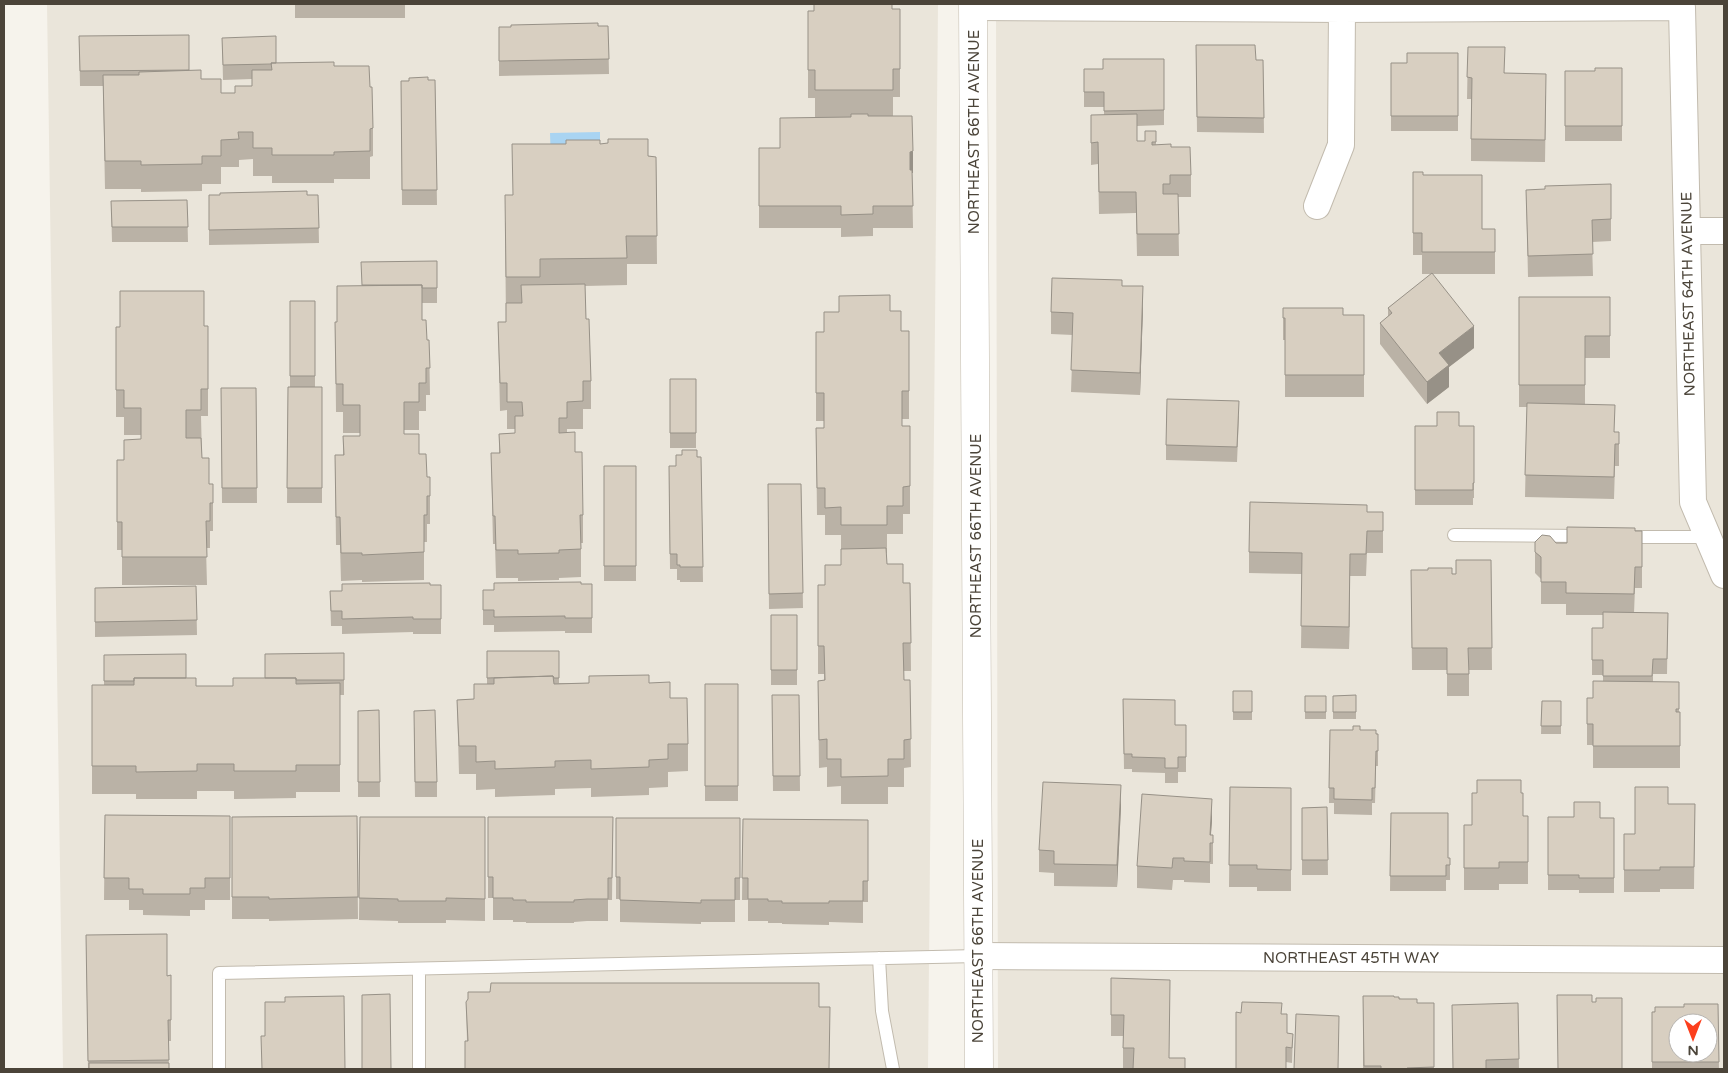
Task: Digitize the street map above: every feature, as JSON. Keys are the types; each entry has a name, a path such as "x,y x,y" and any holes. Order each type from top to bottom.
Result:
{"street":[{"path":"974,5 1342,9 1341,145 1317,206"},
{"name":"NORTHEAST 66TH AVENUE","path":"974,5 979,1069"},
{"name":"NORTHEAST 64TH AVENUE","path":"1342,9 1682,7 1693,502 1716,537 1724,575"},
{"path":"1686,231 1724,231"},
{"name":"NORTHEAST 45TH WAY","path":"978,956 1724,960"}],"lane":[{"path":"1454,535 1716,537"},
{"path":"219,1069 219,973 978,956"},
{"path":"879,958 882,1010 893,1069"},
{"path":"419,1069 420,969"}],"shaded area":[{"path":"47,4 938,4 928,1069 63,1069"},
{"path":"996,4 1724,4 1724,1069 998,1069"}],"water":[{"path":"600,132 600,163 551,164 550,133"}],"building":[{"path":"814,4 892,4 892,9 900,9 900,69 893,69 893,90 815,90 815,70 808,70 808,11 814,11"},
{"path":"598,23 598,26 608,26 609,59 499,61 499,27 511,27 511,25"},
{"path":"189,35 189,70 80,71 79,36"},
{"path":"276,36 276,63 223,65 222,38"},
{"path":"1196,45 1255,45 1256,60 1263,60 1264,118 1197,117"},
{"path":"1468,47 1505,47 1504,73 1546,74 1545,140 1471,139 1472,78 1467,77"},
{"path":"1407,53 1458,53 1458,116 1391,116 1391,63 1407,63"},
{"path":"1103,59 1164,59 1164,110 1104,111 1104,92 1084,92 1084,69 1103,69"},
{"path":"334,62 334,66 369,66 370,87 372,87 373,128 370,129 370,151 334,152 334,155 272,155 272,148 253,148 253,132 238,132 239,139 221,140 221,156 202,156 202,164 141,165 141,161 105,161 103,75 139,75 139,72 201,70 201,79 221,79 221,93 235,93 235,86 252,86 252,70 272,70 271,63"},
{"path":"1595,68 1622,68 1622,126 1565,126 1565,71 1595,71"},
{"path":"428,77 428,80 435,80 437,190 402,190 401,81 409,81 409,78"},
{"path":"851,114 912,116 913,151 910,152 910,170 912,170 913,206 873,206 873,214 841,215 841,206 759,206 759,148 780,148 780,118 851,117"},
{"path":"1137,114 1137,141 1145,141 1145,131 1156,131 1156,142 1152,142 1152,145 1171,144 1171,147 1190,147 1191,175 1170,175 1170,184 1163,184 1163,194 1178,194 1179,234 1137,234 1136,192 1099,192 1098,142 1091,143 1091,115"},
{"path":"608,139 648,139 648,156 656,157 657,236 626,236 627,258 540,259 540,277 506,277 505,195 513,195 512,144 566,144 566,140 600,140 600,144 608,143"},
{"path":"1413,172 1423,172 1423,175 1482,175 1482,229 1495,229 1495,252 1422,252 1422,233 1413,233"},
{"path":"1611,184 1611,219 1592,220 1593,254 1528,256 1526,190 1545,189 1545,186"},
{"path":"307,191 307,195 318,195 319,228 209,230 209,195 220,195 220,193"},
{"path":"187,200 188,227 112,227 111,201"},
{"path":"437,261 437,288 422,288 422,285 362,285 361,262"},
{"path":"1432,273 1474,326 1439,353 1449,365 1427,382 1380,323 1392,313 1388,308"},
{"path":"1052,278 1122,280 1122,286 1143,286 1140,373 1071,370 1073,313 1051,312"},
{"path":"585,284 586,319 589,319 591,381 583,381 583,401 567,402 567,418 559,418 559,433 575,432 575,452 582,452 583,515 580,515 581,549 559,550 559,553 518,554 518,550 496,550 491,453 500,453 499,434 515,433 515,416 523,416 522,402 507,402 507,383 500,383 498,322 506,322 506,303 522,303 521,285"},
{"path":"422,285 422,320 426,320 430,368 426,368 426,383 419,383 419,402 404,402 404,434 419,434 419,454 426,454 427,477 430,477 427,515 424,515 424,552 362,555 362,553 341,553 340,517 336,517 335,455 344,455 343,436 360,436 360,405 343,405 343,384 336,384 335,322 337,322 337,286"},
{"path":"120,291 204,291 204,326 208,326 208,389 201,389 201,410 186,410 186,438 201,438 202,458 209,458 209,484 213,484 213,503 210,503 210,521 206,521 207,557 122,557 122,522 117,522 117,460 124,460 124,440 141,439 141,408 124,408 124,390 116,390 116,327 120,327"},
{"path":"890,295 890,311 901,311 901,331 909,331 909,391 902,391 902,426 910,426 910,486 903,487 903,506 887,506 887,525 841,525 841,507 825,508 825,488 817,488 816,428 824,428 824,393 816,393 816,332 824,332 824,312 839,312 839,296"},
{"path":"1519,297 1610,297 1610,336 1585,336 1585,385 1519,385"},
{"path":"290,301 315,301 315,376 290,376"},
{"path":"1283,308 1343,308 1343,315 1364,315 1364,375 1285,375 1285,318 1283,318"},
{"path":"670,379 696,379 696,433 670,433"},
{"path":"288,387 322,387 322,488 287,488"},
{"path":"221,388 256,388 257,488 222,488"},
{"path":"1167,399 1239,401 1237,447 1166,445"},
{"path":"1527,403 1615,405 1614,432 1619,432 1619,444 1615,444 1614,477 1525,475"},
{"path":"1437,412 1459,412 1459,426 1474,426 1473,490 1415,490 1415,426 1437,426"},
{"path":"682,450 697,450 697,457 701,457 703,567 680,567 680,565 677,565 677,554 670,554 669,466 676,466 676,455 682,455"},
{"path":"604,466 636,466 636,566 604,566"},
{"path":"768,484 801,484 803,593 769,594"},
{"path":"1250,502 1367,505 1367,512 1383,512 1383,531 1367,531 1366,554 1350,554 1349,627 1301,626 1302,553 1249,552"},
{"path":"1567,527 1635,528 1635,531 1642,531 1642,567 1635,567 1634,594 1566,593 1566,582 1541,582 1541,557 1535,552 1535,542 1542,535 1550,536 1556,543 1567,543"},
{"path":"886,548 887,564 903,564 903,583 910,583 911,643 903,643 904,680 910,680 911,739 904,740 904,759 888,759 888,776 841,777 841,759 827,759 827,739 819,740 818,681 825,680 824,646 818,646 818,585 825,585 825,565 841,565 841,549"},
{"path":"1456,560 1491,560 1492,648 1468,648 1469,674 1447,674 1447,648 1412,648 1411,570 1452,568 1452,574 1456,574"},
{"path":"581,582 581,584 592,584 592,618 565,618 565,616 494,617 494,610 483,610 483,590 494,590 494,583"},
{"path":"430,583 430,585 441,585 441,619 413,619 413,617 342,619 342,611 331,611 330,591 342,591 342,584"},
{"path":"196,586 197,620 95,622 95,588"},
{"path":"1603,612 1668,613 1667,659 1653,659 1652,676 1603,676 1603,660 1592,660 1592,628 1603,628"},
{"path":"771,615 797,615 797,670 771,670"},
{"path":"487,651 559,651 559,678 554,678 553,676 487,678"},
{"path":"344,653 344,680 265,678 265,654"},
{"path":"186,654 186,678 134,678 134,681 104,681 104,655"},
{"path":"649,675 649,683 670,682 670,698 687,698 688,744 668,744 668,759 649,760 649,767 591,769 591,760 555,761 555,767 495,769 495,761 476,762 476,746 459,746 457,700 474,699 474,684 494,684 494,678 553,676 554,684 589,683 589,676"},
{"path":"134,678 196,678 196,686 233,686 233,678 296,678 296,684 340,683 340,765 296,765 296,771 234,771 234,764 197,764 197,771 136,772 136,766 92,766 92,685 134,685"},
{"path":"1593,681 1679,682 1679,709 1676,709 1676,712 1680,712 1680,746 1593,746 1593,724 1587,724 1587,698 1593,698"},
{"path":"705,684 738,684 738,786 705,786"},
{"path":"1233,691 1252,691 1252,712 1233,712"},
{"path":"772,695 799,695 800,776 773,776"},
{"path":"1356,695 1356,712 1333,712 1333,696"},
{"path":"1305,696 1326,696 1326,712 1305,712"},
{"path":"1123,699 1175,700 1175,725 1186,725 1186,757 1178,757 1178,768 1165,768 1165,758 1132,757 1132,754 1124,754"},
{"path":"1542,701 1561,701 1561,726 1541,726"},
{"path":"379,710 380,782 358,782 358,711"},
{"path":"435,710 437,782 415,782 414,711"},
{"path":"1353,726 1360,726 1360,730 1376,730 1376,734 1378,734 1375,788 1372,788 1372,800 1334,799 1334,788 1329,788 1330,730 1353,730"},
{"path":"1477,780 1521,780 1523,816 1528,816 1528,862 1499,862 1499,868 1464,868 1464,825 1472,825 1472,793 1477,793"},
{"path":"1043,782 1121,785 1117,865 1054,864 1054,851 1039,850"},
{"path":"1230,787 1291,788 1291,870 1257,869 1257,865 1229,865"},
{"path":"1635,787 1668,787 1668,804 1695,804 1694,867 1660,867 1660,870 1624,870 1624,834 1635,834"},
{"path":"1142,794 1212,799 1210,835 1213,835 1213,843 1210,843 1210,862 1184,861 1184,858 1173,858 1172,868 1137,866"},
{"path":"1574,802 1600,802 1600,818 1614,818 1614,878 1579,878 1579,875 1548,875 1548,817 1574,817"},
{"path":"1327,807 1328,860 1302,860 1302,808"},
{"path":"1391,813 1448,813 1448,858 1450,858 1450,865 1446,865 1446,876 1390,876"},
{"path":"105,815 230,816 230,878 205,878 205,888 190,888 190,894 143,894 143,889 129,889 129,878 104,878"},
{"path":"357,816 358,897 269,899 269,897 232,897 232,817"},
{"path":"360,817 485,817 485,899 446,898 446,901 398,901 398,899 359,898"},
{"path":"488,817 613,817 612,878 608,878 608,899 574,900 574,902 526,902 526,900 513,900 513,898 493,898 493,877 488,877"},
{"path":"616,818 740,818 740,878 735,878 735,900 701,900 701,903 620,900 620,877 616,877"},
{"path":"743,819 868,820 868,881 863,881 863,901 782,903 782,901 768,901 768,899 748,899 748,878 742,878"},
{"path":"167,934 167,976 171,975 171,1020 168,1020 169,1060 88,1061 86,935"},
{"path":"1111,978 1170,980 1169,1058 1185,1058 1185,1069 1133,1069 1134,1048 1123,1048 1124,1015 1111,1015"},
{"path":"491,983 819,983 819,1007 830,1007 829,1069 465,1069 465,1041 468,1041 466,1002 468,992 490,992"},
{"path":"390,994 391,1069 362,1069 362,995"},
{"path":"1557,995 1592,995 1592,1002 1596,1002 1596,998 1622,998 1622,1069 1558,1069"},
{"path":"344,996 345,1069 262,1069 261,1036 265,1036 265,1002 285,1002 285,997"},
{"path":"1363,996 1394,996 1399,997 1399,999 1417,999 1417,1003 1434,1003 1434,1067 1381,1069 1381,1066 1364,1066"},
{"path":"1242,1002 1282,1003 1281,1014 1287,1014 1287,1033 1293,1034 1292,1048 1286,1047 1286,1069 1236,1069 1236,1012 1241,1013"},
{"path":"1518,1003 1519,1059 1486,1060 1486,1069 1453,1069 1452,1005"},
{"path":"1684,1004 1718,1004 1719,1062 1718,1013 1668,1013 1668,1062 1652,1062 1652,1012 1655,1012 1655,1007 1684,1007"},
{"path":"1296,1014 1339,1016 1338,1069 1294,1069"},
{"path":"89,1063 169,1063 169,1069 89,1069"}]}
